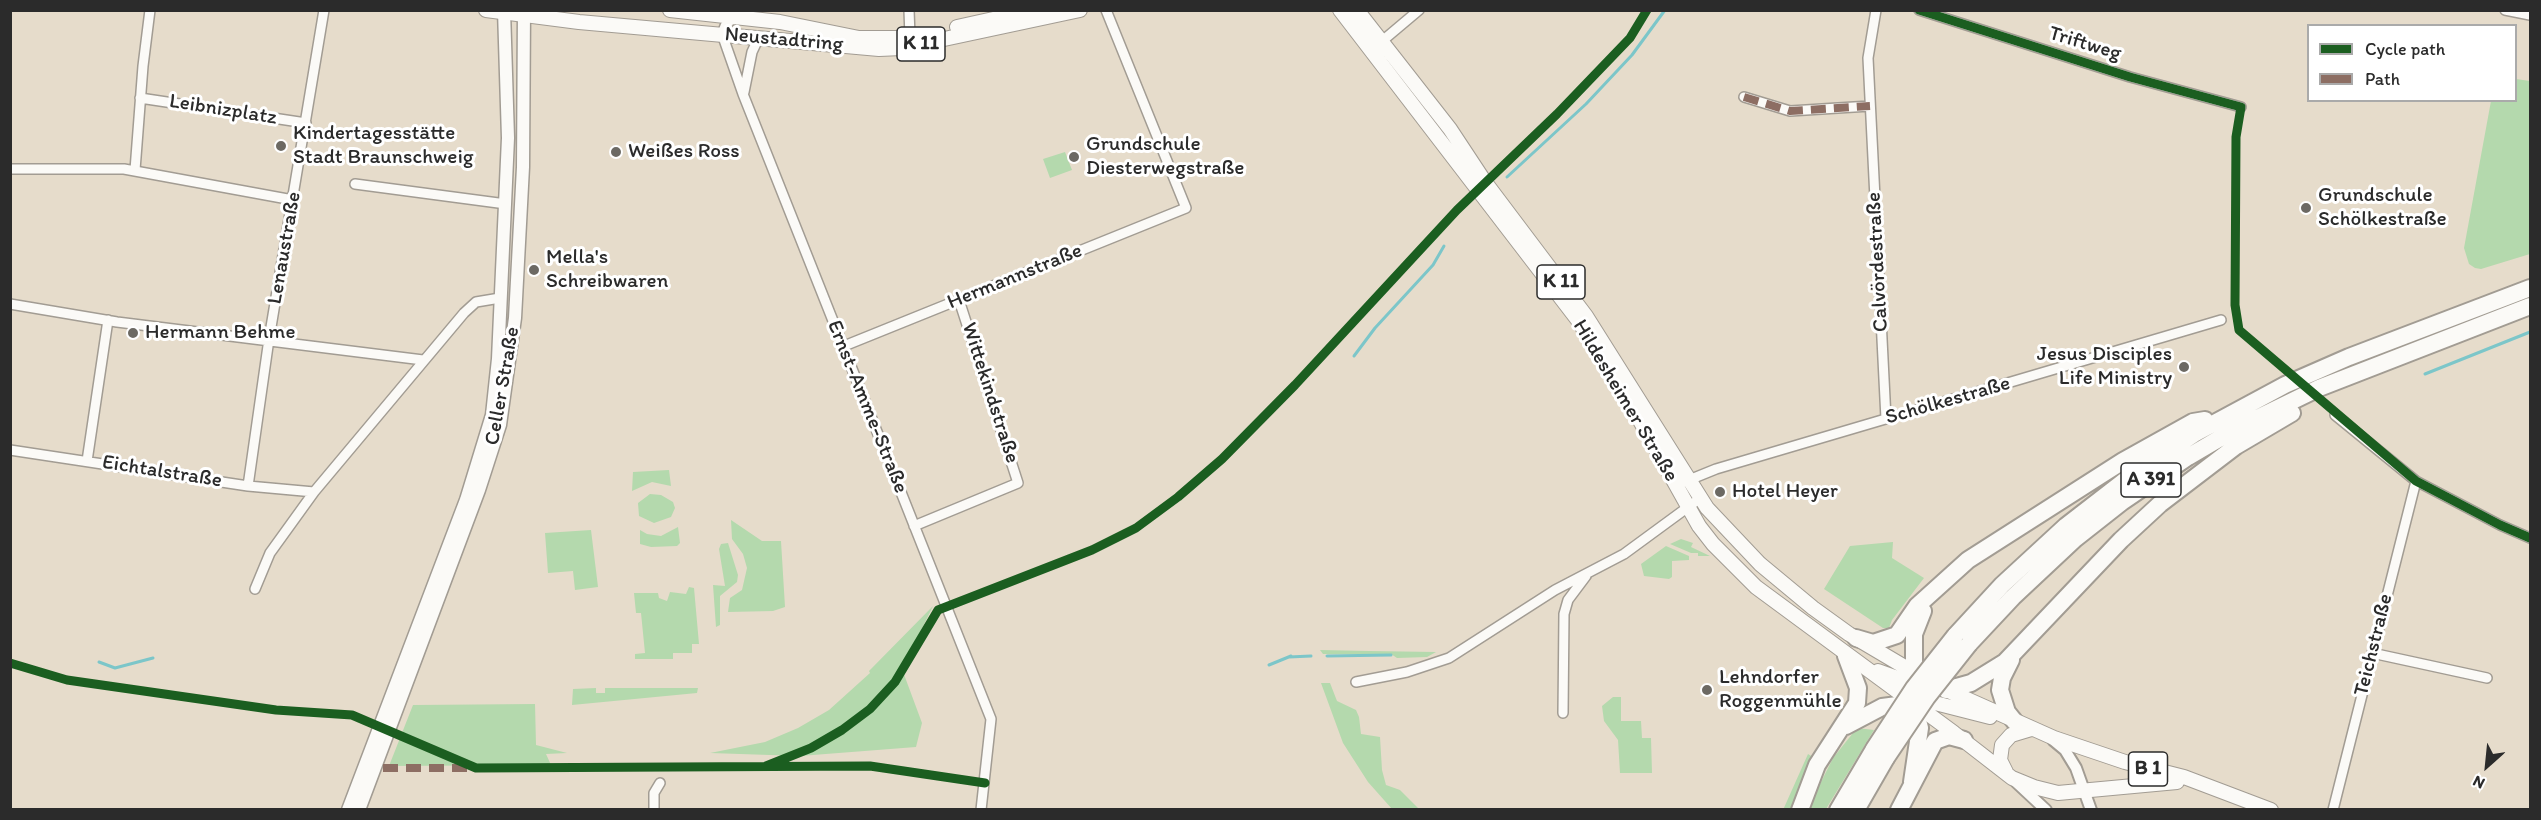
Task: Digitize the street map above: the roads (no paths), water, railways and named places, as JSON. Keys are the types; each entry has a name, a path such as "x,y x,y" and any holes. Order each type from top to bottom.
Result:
{"highway":[{"name":"A 391","path":"1962,640 2002,585 2066,526 2128,478 2224,416 2349,357 2530,288"},
{"name":"A 391","path":"1856,810 1880,753 1914,688 1962,640 2045,565 2155,478 2240,427 2369,367 2530,306"},
{"path":"1946,690 1965,686 1986,676 2019,650 2121,540 2181,487 2236,446 2279,420 2357,381 2369,367"},
{"path":"1861,641 1873,642 1892,638 1901,631 1917,606 1961,566 2123,461 2193,422 2224,416"},
{"path":"1912,680 1914,634 1925,606 1937,588"},
{"path":"2012,721 2000,690 2005,672 2019,650"},
{"path":"1800,810 1817,765 1853,711 1858,694 1846,656"},
{"path":"1839,732 1870,712 1893,704 1913,703 1920,729 1912,782"},
{"path":"1899,810 1929,749 1937,739 1959,736"},
{"name":"A 391","path":"1838,810 1880,753"}],"main road":[{"name":"Neustadtring","path":"486,10 879,49 902,48 1080,10"},
{"name":"Neustadtring","path":"670,10 797,25 859,38 910,37 1034,10"},
{"name":"Hildesheimer Straße","path":"1340,10 1577,319 1682,483 1700,498"},
{"name":"Hildesheimer Straße","path":"1357,10 1450,129 1485,182 1586,316 1682,483 1688,507"},
{"name":"Celler Straße","path":"348,810 484,447 495,396 509,118 504,12"},
{"name":"Celler Straße","path":"359,810 490,460 500,425 509,370 516,299 524,126 524,13"},
{"path":"504,222 519,223"},
{"path":"503,243 518,243"},
{"path":"500,298 516,299"},
{"name":"K 11","path":"1700,498 1765,568 1817,612 1861,641 1912,680 1946,690 2012,721 2049,735"},
{"name":"K 11","path":"1688,507 1709,540 1756,587 1846,656 1959,736"},
{"path":"1846,656 1912,680 1959,736"},
{"path":"1912,680 1913,703 1932,703 2012,721"},
{"path":"2010,776 2000,760 2002,745 2011,735 2031,729"},
{"name":"B 1","path":"2049,735 2271,810"},
{"name":"B 1","path":"1959,736 2010,776 2051,792 2085,791 2167,781 2214,789"}],"street":[{"path":"135,170 150,10"},
{"name":"Lenaustraße","path":"248,486 269,339 324,10"},
{"path":"909,10 910,37"},
{"name":"Hermannstraße","path":"844,346 1186,208 1106,10"},
{"path":"1382,42 1419,10"},
{"name":"Calvördestraße","path":"1876,10 1868,58 1886,419"},
{"name":"Triftweg","path":"1919,10 1948,15 2211,101 2241,108"},
{"path":"2505,10 2530,15"},
{"path":"722,34 725,26 731,20 746,18"},
{"name":"Ernst-Amme-Straße","path":"722,34 743,94 992,719 981,810"},
{"path":"743,94 752,52 759,37"},
{"path":"1744,97 1790,111 1870,106"},
{"name":"Leibnizplatz","path":"140,98 306,123"},
{"path":"10,169 135,170 142,174 293,200"},
{"path":"355,184 506,204"},
{"path":"255,589 270,553 314,492 423,360 476,302 500,298"},
{"name":"Wittekindstraße","path":"914,526 1018,483 959,300"},
{"path":"10,304 108,320 423,360"},
{"path":"87,461 108,320"},
{"name":"Schölkestraße","path":"1682,483 1702,473 2221,320"},
{"path":"2336,415 2416,481 2530,538"},
{"name":"Eichtalstraße","path":"10,450 248,486 314,492"},
{"name":"Teichstraße","path":"2333,810 2416,481"},
{"path":"1356,682 1436,664 1555,590 1624,554 1700,498"},
{"path":"1563,713 1562,632 1564,614 1568,600 1587,574"},
{"path":"2372,653 2487,678"},
{"name":"K 11","path":"2049,735 2071,759 2091,810"},
{"path":"2010,776 2046,810"},
{"path":"654,810 654,793 660,783"}],"waterway":[{"path":"1507,177 1586,104 1632,55 1665,10"},
{"path":"1354,356 1375,328 1433,265 1444,246"},
{"path":"2425,374 2530,332"},
{"path":"1327,656 1391,655"},
{"path":"1269,665 1291,656"},
{"path":"1289,657 1311,656"},
{"path":"99,662 115,668 153,658"}],"place":[{"name":"Kindertagesstätte Stadt Braunschweig","path":"281,146"},
{"name":"Weißes Ross","path":"616,152"},
{"name":"Grundschule Diesterwegstraße","path":"1074,157"},
{"name":"Grundschule Schölkestraße","path":"2306,208"},
{"name":"Mella's Schreibwaren","path":"534,270"},
{"name":"Hermann Behme","path":"133,333"},
{"name":"Jesus Disciples Life Ministry","path":"2184,367"},
{"name":"Hotel Heyer","path":"1720,492"},
{"name":"Lehndorfer Roggenmühle","path":"1707,690"}]}
